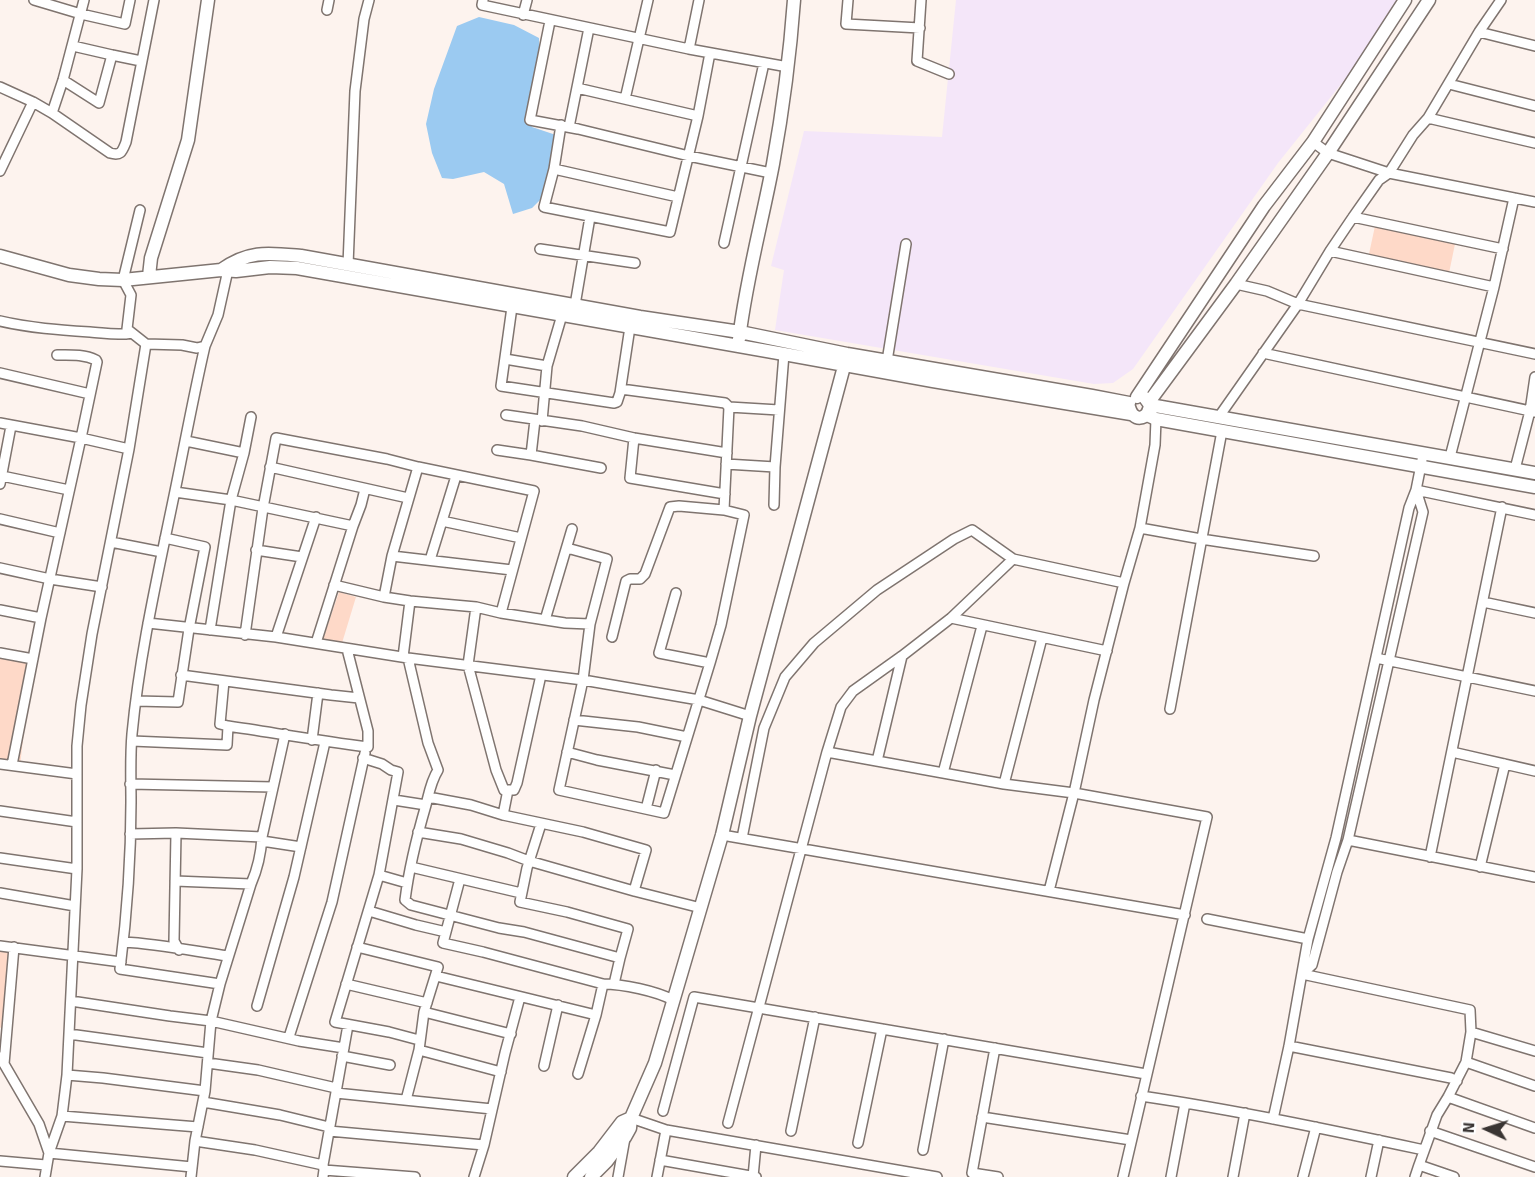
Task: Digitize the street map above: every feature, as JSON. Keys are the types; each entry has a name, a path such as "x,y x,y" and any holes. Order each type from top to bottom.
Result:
{"street":[{"path":"34,0 56,3 81,14 125,24 130,0"},
{"path":"52,113 84,0"},
{"path":"0,87 52,113 110,153 119,154 126,142 154,0"},
{"path":"149,276 151,258 188,140 208,0"},
{"path":"348,265 355,91 364,19 369,0"},
{"path":"483,0 482,5 550,21 788,67"},
{"path":"523,15 527,0"},
{"path":"625,99 648,0"},
{"path":"738,346 771,173 788,67 794,0"},
{"path":"848,0 846,24 920,28"},
{"path":"921,0 917,61 948,74"},
{"path":"1049,891 1074,793 1094,700 1140,528 1155,445 1143,408 1264,206 1313,142 1405,0"},
{"path":"1143,408 1236,284 1328,153 1429,0"},
{"path":"1218,418 1298,304 1353,217 1428,118 1479,32 1502,0"},
{"path":"688,49 696,1"},
{"path":"550,21 530,120 771,173"},
{"path":"589,28 577,88 544,207 590,217 670,232 699,116 710,53"},
{"path":"1479,32 1535,46"},
{"path":"72,46 141,61"},
{"path":"63,80 99,103 112,56"},
{"path":"724,243 764,63"},
{"path":"1449,84 1535,106"},
{"path":"577,88 699,116"},
{"path":"0,171 3,158 33,102"},
{"path":"1428,118 1535,143"},
{"path":"1313,142 1328,153 1389,172 1535,202"},
{"path":"554,169 678,197"},
{"path":"1450,458 1494,287 1514,198"},
{"path":"140,210 123,279 131,295 127,328 147,344 197,348 205,346"},
{"path":"575,305 590,217"},
{"path":"1353,217 1503,249"},
{"path":"887,361 906,244"},
{"path":"540,249 635,262"},
{"path":"1330,251 1494,287"},
{"path":"0,256 69,275 99,279 236,271 270,267 286,261 348,265 527,298 740,332 933,381 1218,418 1535,473"},
{"path":"286,261 297,268 784,354 845,360 887,361 1092,396 1222,431 1535,487"},
{"path":"220,984 120,969 130,834 130,784 136,701 148,623 194,392 205,346 218,315 225,270"},
{"path":"1236,284 1267,291 1298,304 1535,354"},
{"path":"512,307 501,386 544,394 617,402 630,327"},
{"path":"531,455 548,366 562,315"},
{"path":"0,321 53,330 112,335 132,333"},
{"path":"45,1177 49,1153 62,1116 67,1075 77,869 77,746 81,705 92,634 129,449 147,344"},
{"path":"774,505 784,354"},
{"path":"1263,354 1533,411"},
{"path":"12,765 40,618 81,438 96,360 79,355 57,355"},
{"path":"505,359 548,366"},
{"path":"591,1177 607,1161 625,1137 655,1063 722,835 750,716 845,360"},
{"path":"0,373 90,393"},
{"path":"1515,470 1533,411 1535,377"},
{"path":"621,389 725,403 729,407 779,410"},
{"path":"724,510 729,407"},
{"path":"506,415 582,426 634,438 727,453"},
{"path":"210,630 231,500 251,417"},
{"path":"0,423 129,449"},
{"path":"11,426 1,480 69,490"},
{"path":"1170,709 1222,431"},
{"path":"245,635 256,550 276,438 534,491 501,613"},
{"path":"634,438 630,478 725,494"},
{"path":"186,441 244,453"},
{"path":"496,450 601,468"},
{"path":"1272,1119 1289,1046 1308,939 1336,838 1408,508 1416,490 1424,453"},
{"path":"726,464 775,467"},
{"path":"270,467 408,498"},
{"path":"384,597 392,556 418,467"},
{"path":"430,560 456,476"},
{"path":"316,643 365,489"},
{"path":"1416,490 1535,515"},
{"path":"1302,974 1312,965 1348,840 1423,512 1416,490"},
{"path":"175,492 231,500 353,526"},
{"path":"567,548 607,559 590,624 583,680 559,790 664,813 721,625 744,515 724,510 670,507 645,574 640,579 626,581 612,637"},
{"path":"1430,857 1502,507"},
{"path":"276,637 316,517"},
{"path":"0,519 60,533"},
{"path":"442,520 521,538"},
{"path":"1140,528 1314,556"},
{"path":"545,620 572,529"},
{"path":"742,838 764,728 785,677 814,643 877,591 954,539 972,530 1013,559 1124,583"},
{"path":"136,701 178,702 189,628 206,547 165,538"},
{"path":"111,542 162,552"},
{"path":"256,550 302,557"},
{"path":"392,556 512,570"},
{"path":"728,1123 841,707 853,691 951,618 1013,559"},
{"path":"0,568 102,587"},
{"path":"334,585 410,601 476,607 545,620 590,624"},
{"path":"676,593 659,653 710,663"},
{"path":"410,601 406,657 438,770 432,780 418,832 405,900 411,905 620,958"},
{"path":"1483,602 1535,613"},
{"path":"476,607 468,664 496,770 504,790 514,790 517,783 541,675"},
{"path":"0,610 40,618"},
{"path":"951,618 1107,651"},
{"path":"148,623 276,637 347,649 583,680 699,700 750,716"},
{"path":"944,773 982,626"},
{"path":"1004,784 1041,638"},
{"path":"289,1037 332,902 363,758 368,747 368,731 347,649"},
{"path":"0,653 33,659"},
{"path":"878,761 902,656"},
{"path":"1376,658 1535,691"},
{"path":"181,675 358,698"},
{"path":"224,681 220,724 368,747"},
{"path":"312,740 318,693"},
{"path":"574,720 687,737"},
{"path":"132,741 226,745 228,726"},
{"path":"49,1153 191,1172 205,1091 211,1021 228,956 262,851 262,839 285,734"},
{"path":"257,1006 294,877 325,742"},
{"path":"567,752 675,775"},
{"path":"827,752 1207,817 1123,1177"},
{"path":"1452,752 1535,771"},
{"path":"363,758 398,772 379,874 335,1022 389,1032 419,1045 501,1072"},
{"path":"0,764 77,774"},
{"path":"1480,867 1505,764"},
{"path":"646,809 656,770"},
{"path":"130,784 273,787"},
{"path":"503,815 508,790"},
{"path":"394,800 471,806 583,832 646,850 634,891"},
{"path":"0,811 77,822"},
{"path":"541,824 529,861 520,902 628,929 614,984"},
{"path":"418,832 461,839 529,861 701,908"},
{"path":"130,834 176,833 262,839 301,847"},
{"path":"176,833 174,941 179,950"},
{"path":"722,835 1185,915"},
{"path":"1348,840 1535,877"},
{"path":"0,858 77,869"},
{"path":"411,867 521,893"},
{"path":"379,874 407,883"},
{"path":"460,879 443,943 603,984 614,984 664,995 673,1000"},
{"path":"175,881 250,884"},
{"path":"0,893 75,906"},
{"path":"369,911 416,926 446,932"},
{"path":"1207,919 1308,939"},
{"path":"123,942 156,944 179,950 228,956"},
{"path":"0,946 121,962"},
{"path":"15,947 2,1060 39,1124 49,1153"},
{"path":"357,947 438,967 426,1008 406,1100"},
{"path":"1302,974 1470,1010 1471,1032 1466,1062 1437,1114 1415,1177"},
{"path":"436,976 596,1015"},
{"path":"346,984 510,1034"},
{"path":"578,1074 603,984"},
{"path":"474,1177 520,997"},
{"path":"663,1111 694,997 1146,1074"},
{"path":"71,1001 211,1021 289,1037 390,1065"},
{"path":"544,1066 558,1005"},
{"path":"791,1131 815,1017"},
{"path":"323,1170 348,1025"},
{"path":"858,1143 882,1029"},
{"path":"1471,1032 1535,1051"},
{"path":"69,1034 208,1053"},
{"path":"922,1150 944,1039"},
{"path":"1289,1046 1451,1077 1457,1081"},
{"path":"995,1048 972,1173 998,1177"},
{"path":"1466,1062 1535,1086"},
{"path":"208,1063 258,1070 336,1091 492,1109"},
{"path":"67,1075 205,1091"},
{"path":"1141,1096 1245,1113 1424,1150"},
{"path":"1448,1097 1535,1128"},
{"path":"203,1102 280,1115 329,1129 484,1145"},
{"path":"1171,1177 1185,1102"},
{"path":"1233,1177 1245,1113"},
{"path":"62,1116 198,1127"},
{"path":"982,1117 1131,1140"},
{"path":"574,1177 599,1152 622,1122 631,1118 666,1130 937,1177"},
{"path":"1304,1177 1316,1127"},
{"path":"657,1177 666,1130"},
{"path":"1430,1131 1535,1167"},
{"path":"618,1177 625,1137"},
{"path":"1371,1177 1379,1140"},
{"path":"195,1141 255,1150 323,1170 415,1177"},
{"path":"660,1160 754,1177 756,1145"},
{"path":"0,1161 46,1165"},
{"path":"1419,1165 1454,1177"}],"shaded area":[{"path":"956,0 1403,0 1374,43 1278,163 1133,369 1113,383 1094,384 775,330 784,270 771,266 804,131 942,137"},
{"path":"1375,226 1455,244 1449,273 1369,254"},
{"path":"339,592 356,597 342,643 323,639"},
{"path":"0,653 32,659 20,766 0,764"},
{"path":"0,951 13,953 7,1037 0,1027"}],"water":[{"path":"479,17 514,25 539,38 540,61 528,117 532,127 556,135 543,197 532,208 513,214 504,184 484,172 453,179 442,178 432,153 426,124 434,89 457,26"}]}
